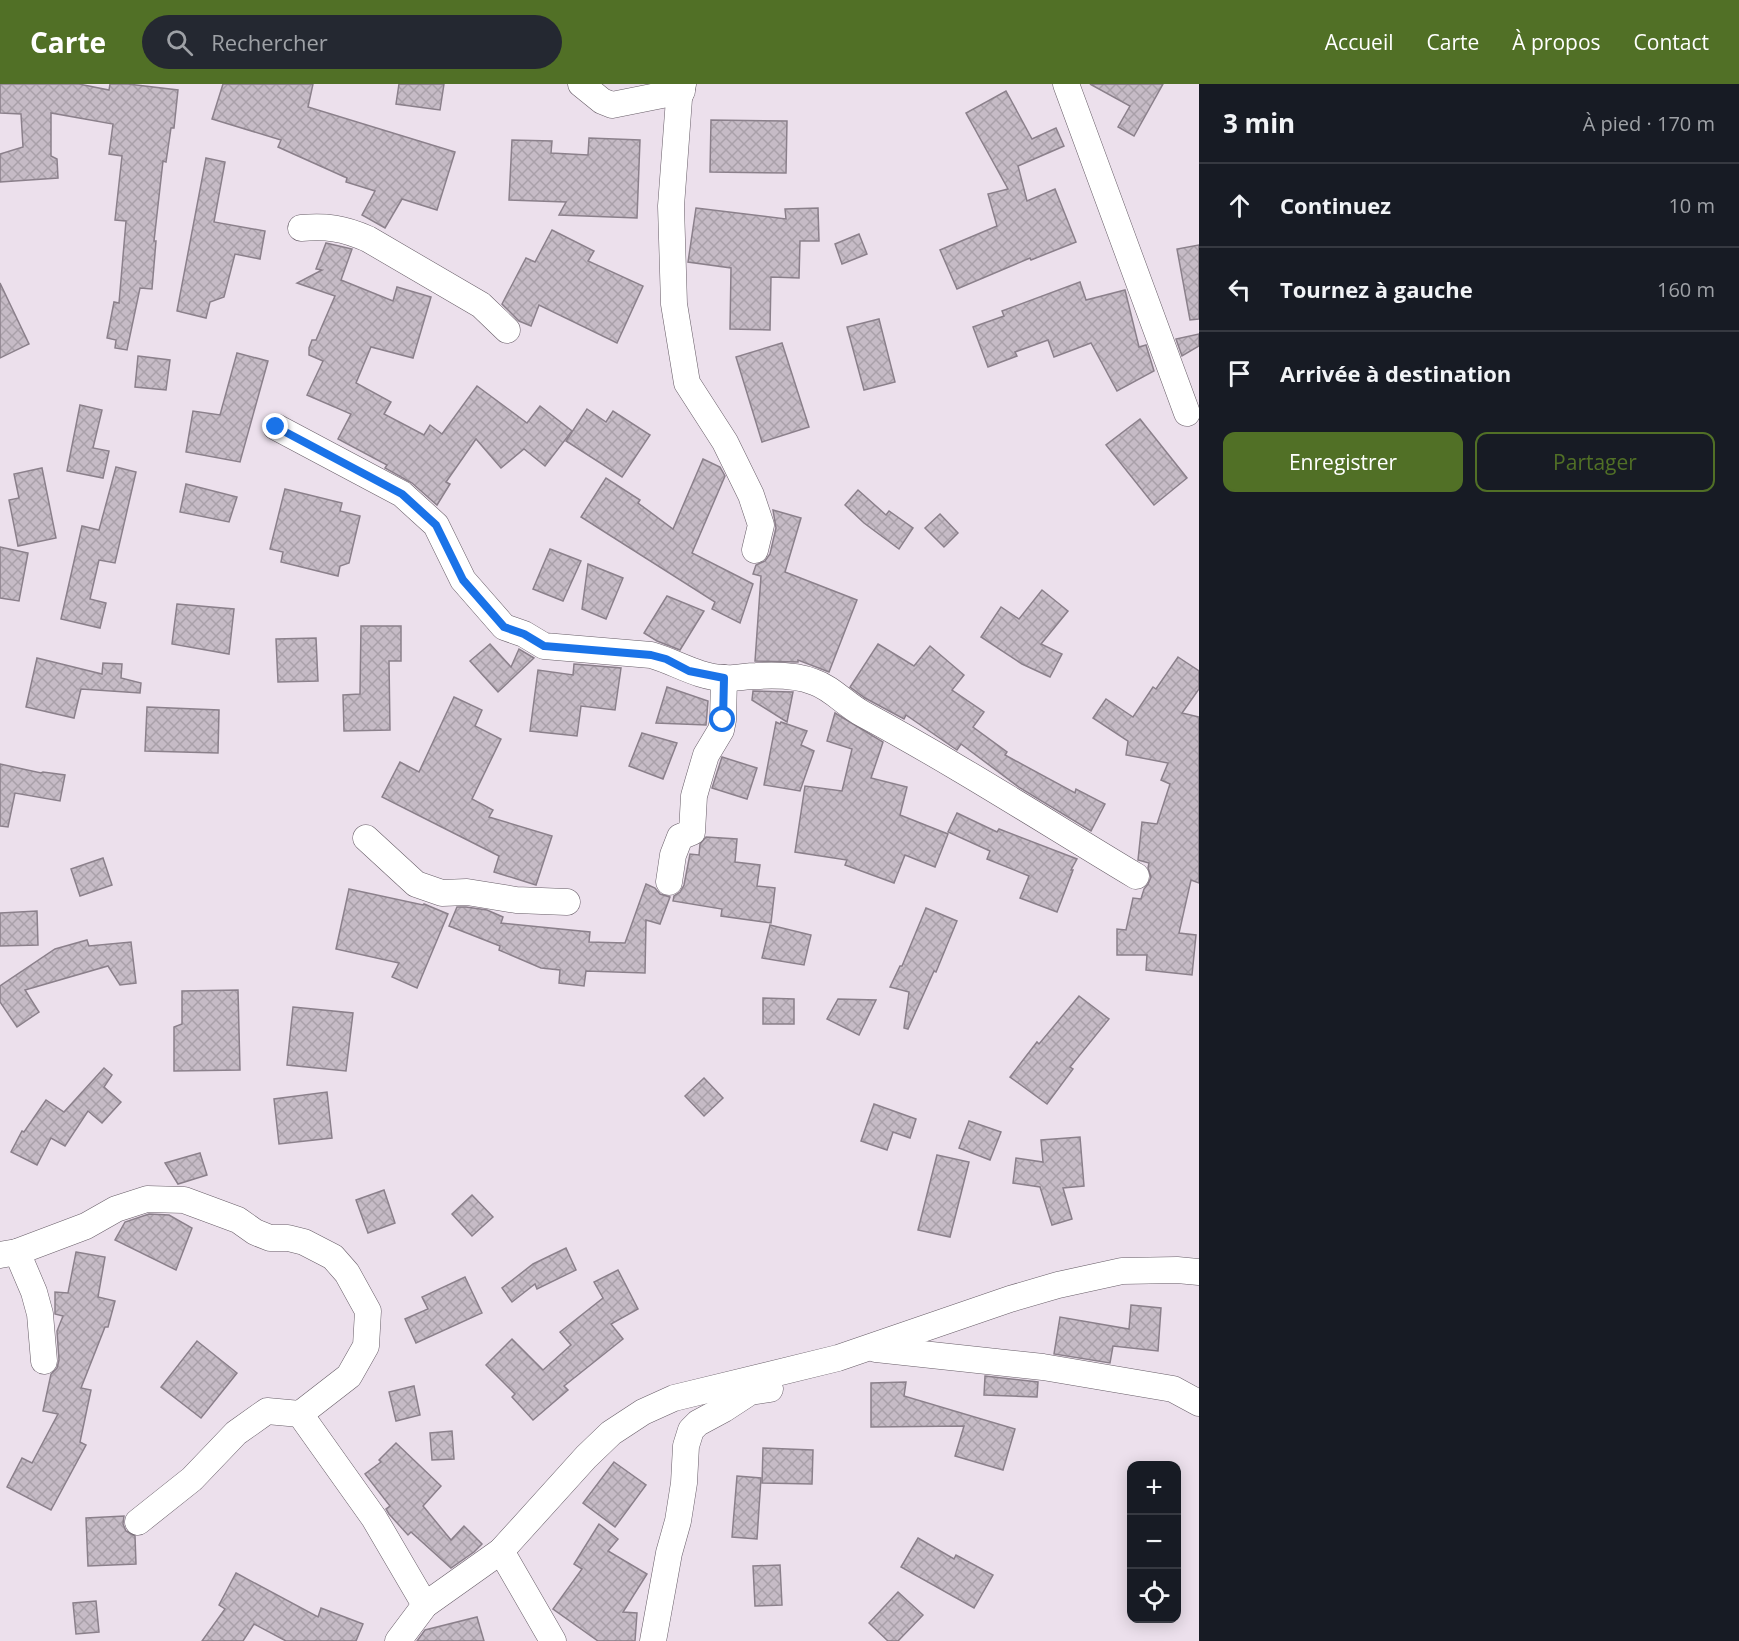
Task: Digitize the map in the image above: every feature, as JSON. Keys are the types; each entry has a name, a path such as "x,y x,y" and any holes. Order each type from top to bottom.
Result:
{"street":[{"path":"581,84 602,101 612,105 682,88 671,206 674,304 687,383 725,442 751,495 761,525 755,550"},
{"path":"1066,84 1187,413"},
{"path":"301,228 324,226 348,231 368,239 481,305 507,330"},
{"path":"276,427 402,494 436,525 463,580 504,627 524,634 544,646 651,655 666,659 689,671 724,678 757,676 815,682 850,707 896,731 1136,876"},
{"path":"669,882 673,855 680,837 692,832 694,796 706,755 721,730 724,678"},
{"path":"366,838 416,884 442,892 467,892 516,900 567,902"},
{"path":"44,1362 40,1314 33,1292 8,1254 86,1226 116,1209 147,1199 184,1200 238,1220 255,1232 270,1238 288,1238 304,1242 333,1257 347,1273 368,1311 366,1346 349,1376 300,1414"},
{"path":"398,1641 425,1605 501,1551 586,1457 611,1433 643,1412 674,1398 838,1358 1058,1285 1122,1271 1177,1269 1199,1272"},
{"path":"867,1348 1043,1367 1173,1389 1199,1403"},
{"path":"653,1641 669,1553 678,1521 684,1483 686,1446 691,1430 698,1423 750,1392 771,1389 804,1377 838,1358"},
{"path":"674,1398 691,1430"},
{"path":"138,1522 192,1479 236,1433 267,1411 300,1414 374,1518 425,1605"},
{"path":"501,1551 553,1641"}],"building":[{"path":"0,84 79,84 109,90 110,84 128,84 178,90 174,128 171,128 166,162 163,161 154,241 156,241 152,289 140,288 127,350 115,348 116,340 107,338 114,302 119,303 126,221 115,220 122,156 109,154 113,124 51,113 51,156 57,159 58,178 0,182 0,154 23,147 21,114 0,113"},
{"path":"223,84 313,84 308,107 455,152 437,210 402,199 385,228 362,215 375,191 346,182 347,178 278,147 281,140 212,119"},
{"path":"399,84 444,84 440,110 396,104"},
{"path":"1090,84 1163,84 1134,136 1118,127 1130,106"},
{"path":"1006,91 1032,139 1056,128 1064,146 1018,166 1027,201 1055,189 1076,242 1031,260 1030,258 957,289 940,250 997,226 988,194 1008,189 966,113"},
{"path":"711,120 787,121 786,173 710,172"},
{"path":"589,138 640,140 637,218 559,215 566,202 509,200 512,140 552,141 551,153 588,155"},
{"path":"206,158 225,162 214,222 265,231 260,259 235,254 224,297 210,302 206,318 177,311"},
{"path":"696,208 786,219 785,209 818,208 819,241 800,241 799,278 771,277 770,330 730,329 731,268 688,262"},
{"path":"552,230 594,251 588,261 643,286 617,343 539,305 531,326 519,321 502,304 526,258 535,262"},
{"path":"859,234 867,254 842,264 835,244"},
{"path":"326,243 352,249 341,280 393,301 397,287 431,297 413,358 371,347 356,383 391,402 384,414 424,435 430,425 442,434 477,386 527,423 540,406 572,431 545,466 524,449 501,468 476,439 446,482 450,484 437,505 412,483 385,468 387,465 338,439 351,414 307,395 323,361 309,355 309,348 312,340 316,340 335,296 297,283 322,270 316,269"},
{"path":"1199,245 1199,319 1190,320 1177,249"},
{"path":"1080,282 1086,300 1125,290 1139,347 1146,345 1154,371 1117,391 1091,343 1054,357 1048,340 1015,352 1017,356 988,367 973,327 1004,316 1002,311"},
{"path":"0,283 29,344 0,358"},
{"path":"879,319 895,382 864,390 847,327"},
{"path":"1199,334 1199,346 1182,356 1176,339"},
{"path":"782,343 809,427 762,442 736,357"},
{"path":"237,353 268,361 240,462 186,452 193,411 220,415"},
{"path":"138,356 170,360 166,390 135,387"},
{"path":"80,405 102,410 93,448 109,451 103,478 67,471"},
{"path":"587,409 606,422 613,411 650,435 622,477 566,441"},
{"path":"1140,419 1187,478 1154,505 1106,445"},
{"path":"703,459 720,467 725,476 692,553 753,584 740,623 712,609 715,602 581,517 606,478 640,500 638,503 673,529"},
{"path":"116,467 136,472 115,563 99,560 90,599 106,603 100,628 61,619 82,526 99,530"},
{"path":"42,468 56,538 18,546 9,500 19,498 14,474"},
{"path":"186,484 237,497 229,522 180,512"},
{"path":"285,489 342,503 340,511 360,516 349,563 340,566 338,576 281,562 283,552 270,549"},
{"path":"858,490 886,515 889,511 913,528 899,549 864,523 845,505"},
{"path":"773,510 801,518 785,572 857,600 829,672 798,660 798,662 755,661 761,576 753,574 756,565 765,561 770,554 776,528"},
{"path":"940,514 958,533 944,547 925,528"},
{"path":"0,547 28,553 19,601 0,598"},
{"path":"550,549 581,561 563,601 533,589"},
{"path":"588,564 623,578 606,619 582,609"},
{"path":"1042,590 1068,611 1041,644 1062,654 1050,677 1022,664 981,637 1001,607 1019,619"},
{"path":"667,596 704,611 680,650 644,633"},
{"path":"177,604 234,609 229,654 172,644"},
{"path":"361,626 401,626 401,661 389,661 390,730 344,731 343,695 360,694"},
{"path":"316,638 318,681 278,682 276,639"},
{"path":"490,644 511,667 519,649 534,658 498,692 470,661"},
{"path":"878,644 914,666 930,646 964,675 952,690 984,712 973,727 1007,752 1005,755 1075,793 1076,789 1105,804 1091,831 1020,788 961,744 957,750 906,715 904,719 865,698 850,687"},
{"path":"1178,657 1199,671 1199,689 1182,713 1199,717 1199,883 1191,880 1179,933 1196,935 1192,975 1146,970 1147,955 1117,955 1117,929 1126,930 1133,898 1141,899 1151,877 1149,863 1138,860 1142,822 1157,824 1170,784 1161,780 1168,763 1126,755 1128,741 1093,718 1106,699 1133,717 1153,687 1156,689"},
{"path":"37,658 102,674 103,663 122,664 121,678 141,683 140,693 81,689 74,718 26,707"},
{"path":"574,664 621,668 615,710 581,706 577,736 530,731 538,670 573,675"},
{"path":"667,687 708,701 706,725 656,723"},
{"path":"753,691 793,692 787,722 752,700"},
{"path":"454,697 482,710 475,726 501,739 472,799 493,810 489,817 552,836 536,885 494,872 499,856 382,797 400,762 419,772"},
{"path":"147,707 219,710 218,753 145,751"},
{"path":"835,713 883,742 871,778 907,787 900,815 948,834 935,867 905,855 894,883 845,865 847,860 795,852 805,786 842,791 852,749 827,741"},
{"path":"776,722 807,731 801,745 814,751 800,791 764,785"},
{"path":"642,733 677,743 663,779 629,766"},
{"path":"722,757 757,768 747,799 712,788"},
{"path":"0,764 41,773 65,775 60,801 15,793 8,827 0,826"},
{"path":"957,813 997,832 999,829 1077,859 1057,912 1020,898 1029,876 987,859 990,851 948,832"},
{"path":"706,837 737,839 735,862 760,865 757,886 775,888 771,923 721,916 722,909 673,901 674,896 684,885 690,854 699,855 700,844"},
{"path":"103,858 112,885 80,896 71,869"},
{"path":"646,884 655,888 660,894 670,897 660,924 646,920 645,973 586,971 584,986 559,983 560,970 541,968 499,950 500,946 449,926 457,907 466,907 487,910 503,917 501,923 590,932 589,942 625,943"},
{"path":"349,889 424,904 448,914 417,988 392,977 399,963 336,949"},
{"path":"926,908 957,921 936,972 934,971 908,1029 904,1028 909,992 890,987 902,966"},
{"path":"37,911 38,945 0,946 0,913"},
{"path":"770,925 811,935 804,965 762,958"},
{"path":"87,940 89,946 131,942 136,983 120,985 108,966 25,990 39,1012 17,1027 0,1002 0,986 55,949"},
{"path":"238,990 240,1070 174,1071 174,1027 182,1024 182,991"},
{"path":"1079,996 1109,1019 1070,1067 1073,1069 1047,1104 1010,1077 1037,1042 1039,1044"},
{"path":"763,998 794,999 794,1024 763,1024"},
{"path":"838,999 876,1000 859,1035 827,1019"},
{"path":"293,1007 353,1013 346,1071 287,1065"},
{"path":"104,1068 112,1075 104,1087 121,1102 102,1123 88,1111 65,1146 51,1138 37,1165 11,1152 22,1131 24,1132 46,1100 64,1112"},
{"path":"704,1078 723,1098 704,1116 685,1096"},
{"path":"327,1092 332,1138 279,1144 274,1099"},
{"path":"874,1104 916,1119 910,1138 893,1132 887,1150 861,1141"},
{"path":"969,1121 1001,1132 990,1160 959,1148"},
{"path":"1080,1137 1084,1186 1063,1188 1072,1219 1052,1225 1040,1187 1013,1183 1016,1158 1043,1162 1041,1140"},
{"path":"200,1153 207,1175 178,1184 165,1163"},
{"path":"937,1155 969,1162 950,1237 918,1230"},
{"path":"384,1190 395,1223 368,1233 356,1200"},
{"path":"472,1195 493,1217 472,1236 452,1214"},
{"path":"149,1214 169,1215 192,1228 176,1270 115,1240 125,1222"},
{"path":"566,1248 576,1270 537,1289 535,1284 512,1302 502,1288 533,1264"},
{"path":"76,1252 105,1257 98,1297 115,1301 108,1327 105,1327 81,1388 91,1390 80,1442 86,1445 51,1510 7,1487 22,1458 32,1463 58,1414 43,1411 51,1374 57,1368 59,1360 57,1331 63,1316 55,1314 55,1292 68,1293"},
{"path":"618,1270 638,1309 611,1324 623,1339 564,1386 568,1390 533,1420 512,1397 515,1394 486,1365 512,1339 543,1370 571,1345 560,1332 603,1298 594,1282"},
{"path":"465,1277 482,1313 416,1343 405,1319 428,1309 422,1297"},
{"path":"1131,1305 1161,1308 1158,1351 1113,1346 1110,1363 1054,1354 1060,1317 1129,1329"},
{"path":"197,1341 237,1373 201,1418 161,1387"},
{"path":"985,1376 1038,1382 1037,1397 984,1395"},
{"path":"906,1382 904,1396 1015,1429 1003,1470 955,1456 964,1426 871,1427 871,1383"},
{"path":"414,1386 420,1415 396,1421 389,1392"},
{"path":"452,1431 454,1459 432,1460 430,1433"},
{"path":"396,1443 441,1486 423,1506 451,1540 464,1526 482,1544 451,1568 411,1532 408,1535 389,1514 386,1509 390,1506 365,1474 381,1462 379,1460"},
{"path":"763,1448 813,1450 812,1484 762,1483"},
{"path":"614,1462 646,1485 615,1527 583,1503"},
{"path":"737,1476 761,1478 757,1539 732,1537"},
{"path":"124,1516 123,1524 126,1531 135,1536 136,1564 88,1566 86,1518"},
{"path":"599,1524 618,1539 608,1551 647,1574 623,1612 637,1613 635,1641 598,1641 553,1609 582,1569 574,1564"},
{"path":"918,1538 954,1559 956,1555 993,1575 974,1608 901,1567"},
{"path":"780,1565 782,1605 755,1606 753,1566"},
{"path":"236,1573 318,1617 321,1608 363,1624 356,1641 286,1641 254,1624 243,1641 202,1641 225,1609 219,1605"},
{"path":"898,1592 923,1615 898,1641 888,1641 869,1623"},
{"path":"96,1601 99,1632 76,1634 73,1603"},
{"path":"477,1617 484,1641 417,1641 425,1630"}],"route":[{"path":"276,427 402,494 436,525 455,568 463,580 504,627 524,634 544,646 651,655 666,659 689,671 724,678 723,720"}]}
